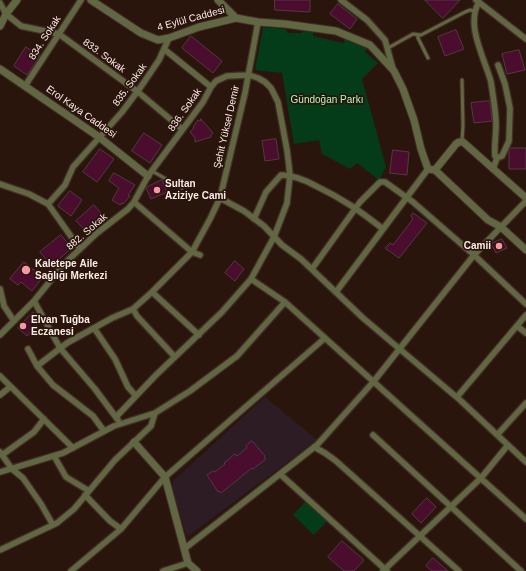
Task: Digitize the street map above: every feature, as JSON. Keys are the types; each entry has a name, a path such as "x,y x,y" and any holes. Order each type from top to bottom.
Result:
{"street":[{"path":"0,26 6,14 17,0"},
{"name":"834. Sokak","path":"25,86 81,0"},
{"name":"4 Eylül Caddesi","path":"91,0 141,33 158,40 169,38 199,27 236,18"},
{"path":"218,0 236,18 336,31 370,45 394,71"},
{"path":"341,0 367,20 385,40 394,71 414,120 421,149 432,169 488,220 501,227 526,250"},
{"path":"493,169 497,158 495,156 496,125 490,82 475,29 474,11 477,1 526,39"},
{"path":"0,3 6,14"},
{"name":"833. Sokak","path":"6,14 21,26 59,34 138,92 182,129"},
{"name":"Şehit Yüksel Demir","path":"37,366 60,348 112,318 133,309 192,252 220,198 249,75 258,22"},
{"name":"835. Sokak","path":"48,204 64,185 73,167 138,92 159,60 169,38"},
{"path":"164,49 211,87"},
{"path":"497,158 502,156 509,141 510,108 505,84 498,65"},
{"name":"Erol Kaya Caddesi","path":"0,69 150,174"},
{"path":"116,417 222,312 252,279 274,237 287,203 290,175 287,150 278,102 275,95 265,82 249,75"},
{"name":"836. Sokak","path":"150,174 203,102 216,81 227,76 249,75"},
{"path":"336,292 406,198 456,144 462,141 526,198"},
{"name":"882. Sokak","path":"0,335 34,301 64,264 134,202 150,174"},
{"path":"254,219 266,192 281,175 290,175 305,180 336,196 356,208 383,229"},
{"path":"312,269 360,202 380,182 385,182 413,202 474,255 526,304"},
{"path":"0,184 29,194 48,204 80,249"},
{"path":"220,198 244,211 264,226 282,245 301,259 363,318 457,397 526,462"},
{"path":"184,549 314,447 374,381 474,255 526,201"},
{"path":"134,202 192,252 200,255"},
{"path":"252,279 285,302 526,519"},
{"path":"0,289 4,306 14,321"},
{"path":"152,292 199,335"},
{"path":"34,301 60,348 95,389 120,424"},
{"path":"0,472 63,454 104,431 120,424 155,413 190,391 237,356 285,302"},
{"path":"133,309 137,316 176,357"},
{"path":"457,397 526,315"},
{"path":"517,326 526,333"},
{"path":"94,328 115,359 128,387 136,396"},
{"path":"71,571 122,529 165,477 325,338"},
{"path":"28,350 37,366 53,385 93,416 104,431"},
{"path":"0,376 73,448"},
{"path":"0,395 10,387"},
{"path":"497,435 526,403"},
{"path":"0,550 53,525 74,509 115,460 151,426 155,413"},
{"path":"44,419 34,432 1,454 12,469 23,478 53,525"},
{"path":"373,435 521,571"},
{"path":"134,442 165,477 188,563 197,571"},
{"path":"280,474 385,570 481,478 508,446"},
{"path":"314,447 336,461 459,571"},
{"path":"54,456 66,477 87,493 110,521 122,529"},
{"path":"163,571 188,563"}],"lane":[{"path":"387,48 413,34 418,35 465,12 470,10 474,11"},
{"path":"418,35 428,58"},
{"path":"462,80 462,141"},
{"path":"150,174 182,188"}],"shaded area":[{"path":"265,397 317,440 187,537 172,490 173,481"}],"green space":[{"name":"Gündoğan Parkı","path":"263,27 286,29 287,33 302,33 302,31 313,32 313,36 343,43 345,39 367,48 365,52 378,63 362,79 386,167 379,180 357,163 350,169 322,154 319,140 294,144 282,73 255,70"},
{"path":"306,501 327,521 314,535 293,515"}],"building":[{"path":"275,0 310,0 310,12 275,10"},
{"path":"425,0 460,0 443,18"},
{"path":"338,4 357,19 350,29 330,14"},
{"path":"456,30 464,49 445,56 438,37"},
{"path":"191,36 222,61 213,73 182,48"},
{"path":"26,47 40,56 27,75 14,66"},
{"path":"519,50 525,70 507,74 502,54"},
{"path":"490,101 492,121 474,123 471,103"},
{"path":"201,119 213,133 211,137 195,142 195,138 190,132 198,120 200,121"},
{"path":"144,133 162,145 150,163 132,151"},
{"path":"276,139 279,159 265,161 262,141"},
{"path":"510,148 526,148 526,169 509,169"},
{"path":"100,149 114,159 97,182 83,172"},
{"path":"393,150 409,152 407,175 390,173"},
{"path":"114,173 135,185 128,195 130,196 123,204 122,203 120,205 112,200 119,188 109,181"},
{"name":"Sultan Aziziye Cami","path":"162,180 167,192 151,199 146,188"},
{"path":"70,191 82,200 71,216 58,206"},
{"path":"94,205 105,218 88,233 76,221"},
{"path":"413,213 427,223 399,258 385,248 390,243 393,245 413,219 411,216"},
{"path":"61,235 72,248 51,266 40,252"},
{"name":"Camii","path":"502,239 507,248 496,253 491,244"},
{"path":"235,261 244,269 235,281 225,273"},
{"name":"Kaletepe Aile Sağlığı Merkezi","path":"24,262 43,277 32,291 21,282 18,285 10,279"},
{"path":"33,312 40,321 27,336 18,328"},
{"path":"252,441 266,459 253,469 252,468 221,493 219,491 218,492 207,475 213,471 215,472 235,454 237,456 247,448 246,446"},
{"path":"427,498 436,507 421,523 412,514"},
{"path":"342,541 364,560 354,571 344,571 328,557"},
{"path":"433,558 448,571 432,571 426,566"}],"place":[{"name":"Sultan Aziziye Cami","path":"157,190"},
{"name":"Camii","path":"499,246"},
{"name":"Kaletepe Aile Sağlığı Merkezi","path":"26,270"},
{"name":"Elvan Tuğba Eczanesi","path":"23,326"}]}
